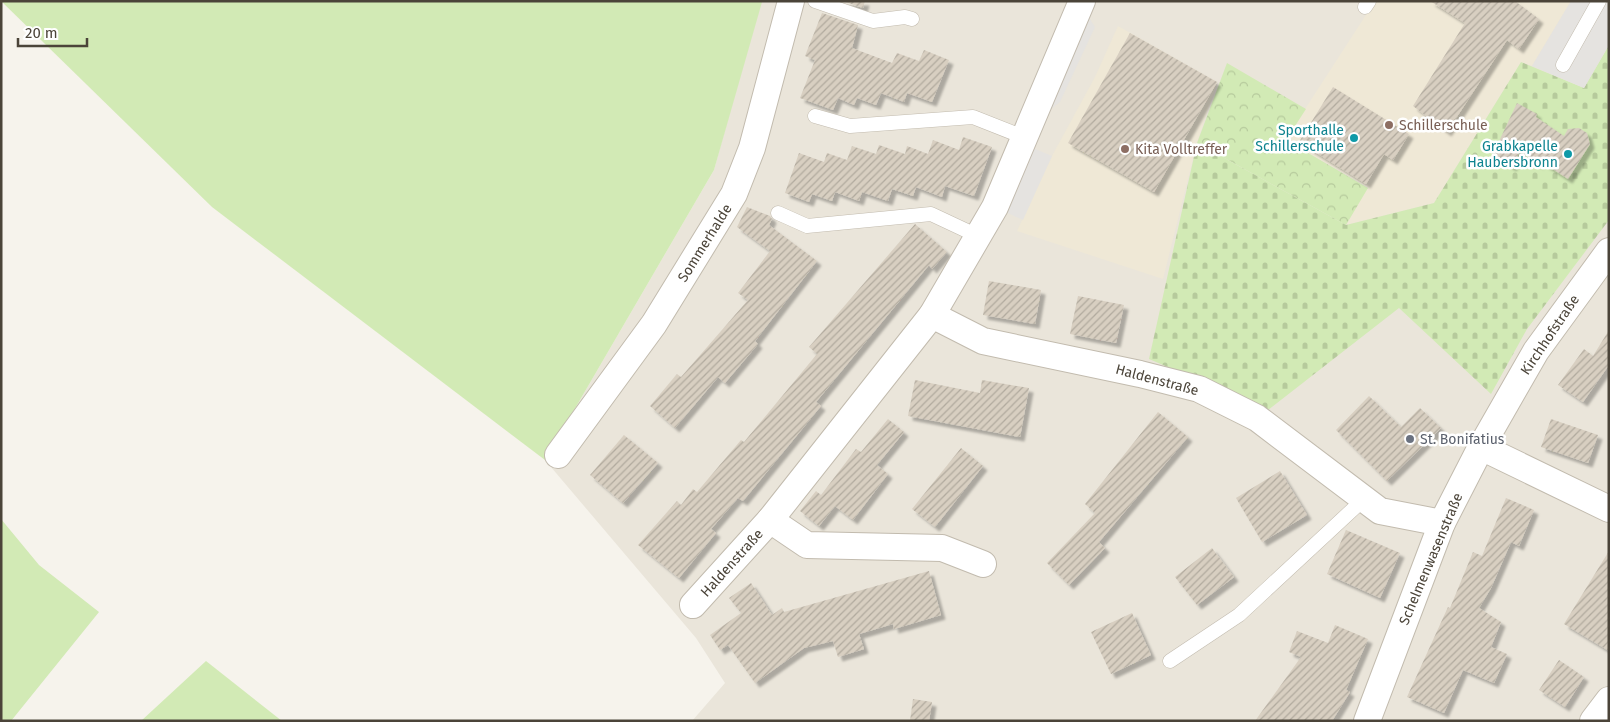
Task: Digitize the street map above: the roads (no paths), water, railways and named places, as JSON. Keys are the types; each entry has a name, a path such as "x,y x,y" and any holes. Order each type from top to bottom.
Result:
{"street":[{"name":"Sommerhalde","path":"558,455 654,324 734,194 752,148 791,1"},
{"name":"Haldenstraße","path":"693,605 770,520 932,316 980,237 995,207 1026,138 1082,1"},
{"name":"Kirchhofstraße","path":"1481,447 1536,351 1609,251"},
{"name":"Haldenstraße","path":"932,316 983,341 1140,374 1199,389 1257,418 1380,511 1442,524"},
{"path":"1481,447 1609,510"},
{"name":"Schelmenwasenstraße","path":"1367,721 1442,524 1481,447"},
{"name":"Haldenstraße","path":"770,520 807,544 942,548 983,564"},
{"path":"1593,721 1609,700"}],"lane":[{"path":"814,1 873,21 912,19"},
{"path":"1563,65 1599,1"},
{"path":"815,116 850,126 973,117 1026,138"},
{"path":"778,213 808,226 931,214 980,237"},
{"path":"1170,661 1238,615 1364,499"}],"place":[{"name":"Schillerschule","path":"1389,125"},
{"name":"Sporthalle Schillerschule","path":"1354,138"},
{"name":"Kita Volltreffer","path":"1125,149"},
{"name":"Grabkapelle Haubersbronn","path":"1568,154"},
{"name":"St. Bonifatius","path":"1410,439"}]}
